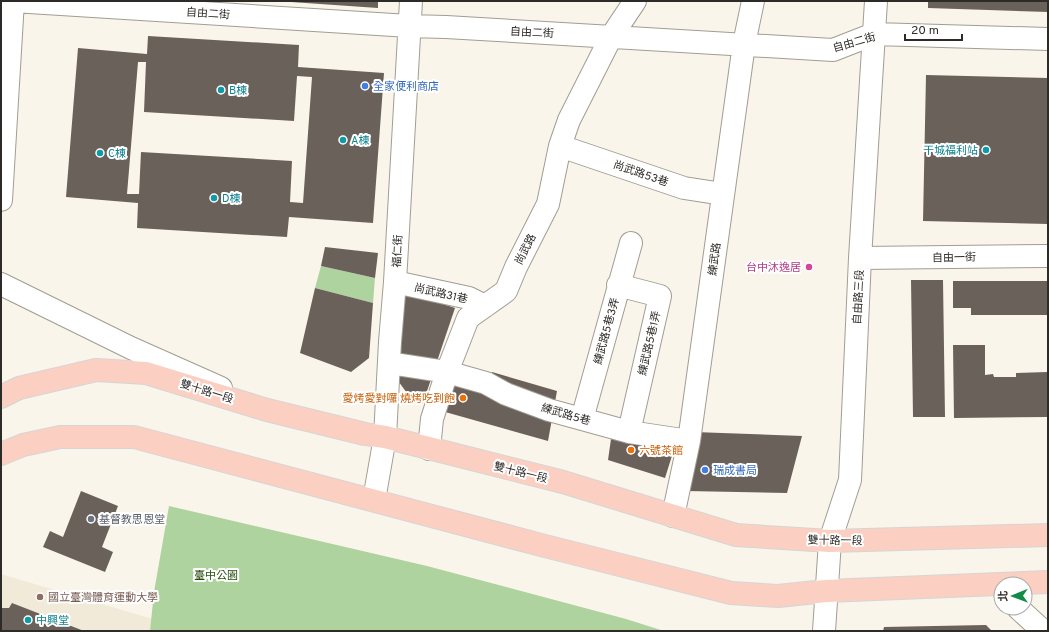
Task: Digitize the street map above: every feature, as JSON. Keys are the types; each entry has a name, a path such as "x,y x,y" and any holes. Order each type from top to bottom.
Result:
{"main road":[{"name":"雙十路一段","path":"1,397 19,388 96,370 146,373 267,410 365,434 385,437 563,482 736,535 830,541 1048,535"},
{"path":"1,454 23,445 60,437 134,437 541,545 731,593 778,596 826,591 993,588"},
{"path":"1033,584 1048,582"}],"street":[{"name":"自由二街","path":"13,1 409,26 834,50 874,34 1048,39"},
{"path":"1,200 13,1"},
{"name":"福仁街","path":"374,500 385,437 389,363 396,282 411,1"},
{"path":"611,37 635,1"},
{"name":"練武路","path":"673,516 689,441 744,44 753,1"},
{"name":"自由路三段","path":"824,631 830,541 850,480 860,258 876,1"},
{"name":"尚武路","path":"429,449 432,419 447,372 468,318 506,291 516,266 548,204 560,146 569,120 611,37"},
{"name":"尚武路53巷","path":"560,146 684,188 723,194"},
{"name":"練武路5巷3弄","path":"582,419 618,285 631,243"},
{"name":"自由一街","path":"860,258 1048,256"},
{"name":"尚武路31巷","path":"396,282 469,298 485,306"},
{"path":"1,284 131,348 267,410"},
{"name":"練武路5巷1弄","path":"618,285 660,296 629,432"},
{"name":"練武路5巷","path":"389,363 447,372 486,383 506,394 542,408 629,432 689,441"},
{"path":"1027,616 1043,631"}],"shaded area":[{"name":"國立臺灣體育運動大學","path":"1,574 156,620 155,631 1,631"}],"green space":[{"path":"321,266 375,278 373,303 315,288"},
{"name":"臺中公園","path":"169,506 427,566 626,619 664,631 150,631 154,592"}],"building":[{"path":"378,1 378,8 291,2"},
{"path":"928,1 1048,1 1048,12 928,8"},
{"path":"148,36 299,45 298,67 384,73 373,223 289,217 287,237 137,228 138,203 66,197 78,48 147,54","holes":["138,62 146,62 144,112 294,121 297,76 312,77 303,203 290,202 292,161 141,152 139,194 127,194"]},
{"name":"干城福利站","path":"926,75 1048,78 1048,224 923,221"},
{"path":"325,247 378,253 375,278 321,266"},
{"path":"911,280 943,280 945,417 913,417"},
{"path":"953,281 1048,281 1048,315 971,315 971,308 953,308"},
{"path":"315,288 373,303 369,358 351,372 300,353"},
{"path":"401,290 455,308 423,403 412,400 396,378"},
{"path":"953,345 985,345 985,375 993,374 994,377 1016,377 1016,373 1047,372 1048,417 954,418"},
{"path":"444,370 485,390 492,372 557,391 548,441 431,408"},
{"path":"613,425 676,443 665,478 608,460"},
{"path":"694,432 802,436 787,493 686,491"},
{"name":"基督教思恩堂","path":"81,491 118,506 102,547 113,552 105,572 43,547 50,531 63,537"},
{"name":"中興堂","path":"12,603 84,631 1,631 1,608 9,608"},
{"path":"986,625 992,631 883,631 884,627"}],"place":[{"name":"全家便利商店","path":"365,86"},
{"name":"B棟","path":"221,90"},
{"name":"A棟","path":"343,140"},
{"name":"干城福利站","path":"986,150"},
{"name":"C棟","path":"100,153"},
{"name":"D棟","path":"214,198"},
{"name":"台中沐逸居","path":"809,267"},
{"name":"愛烤愛對囉 燒烤吃到飽","path":"463,398"},
{"name":"六號茶館","path":"631,450"},
{"name":"瑞成書局","path":"705,470"},
{"name":"基督教思恩堂","path":"91,519"},
{"name":"國立臺灣體育運動大學","path":"40,597"},
{"name":"中興堂","path":"28,620"}]}
